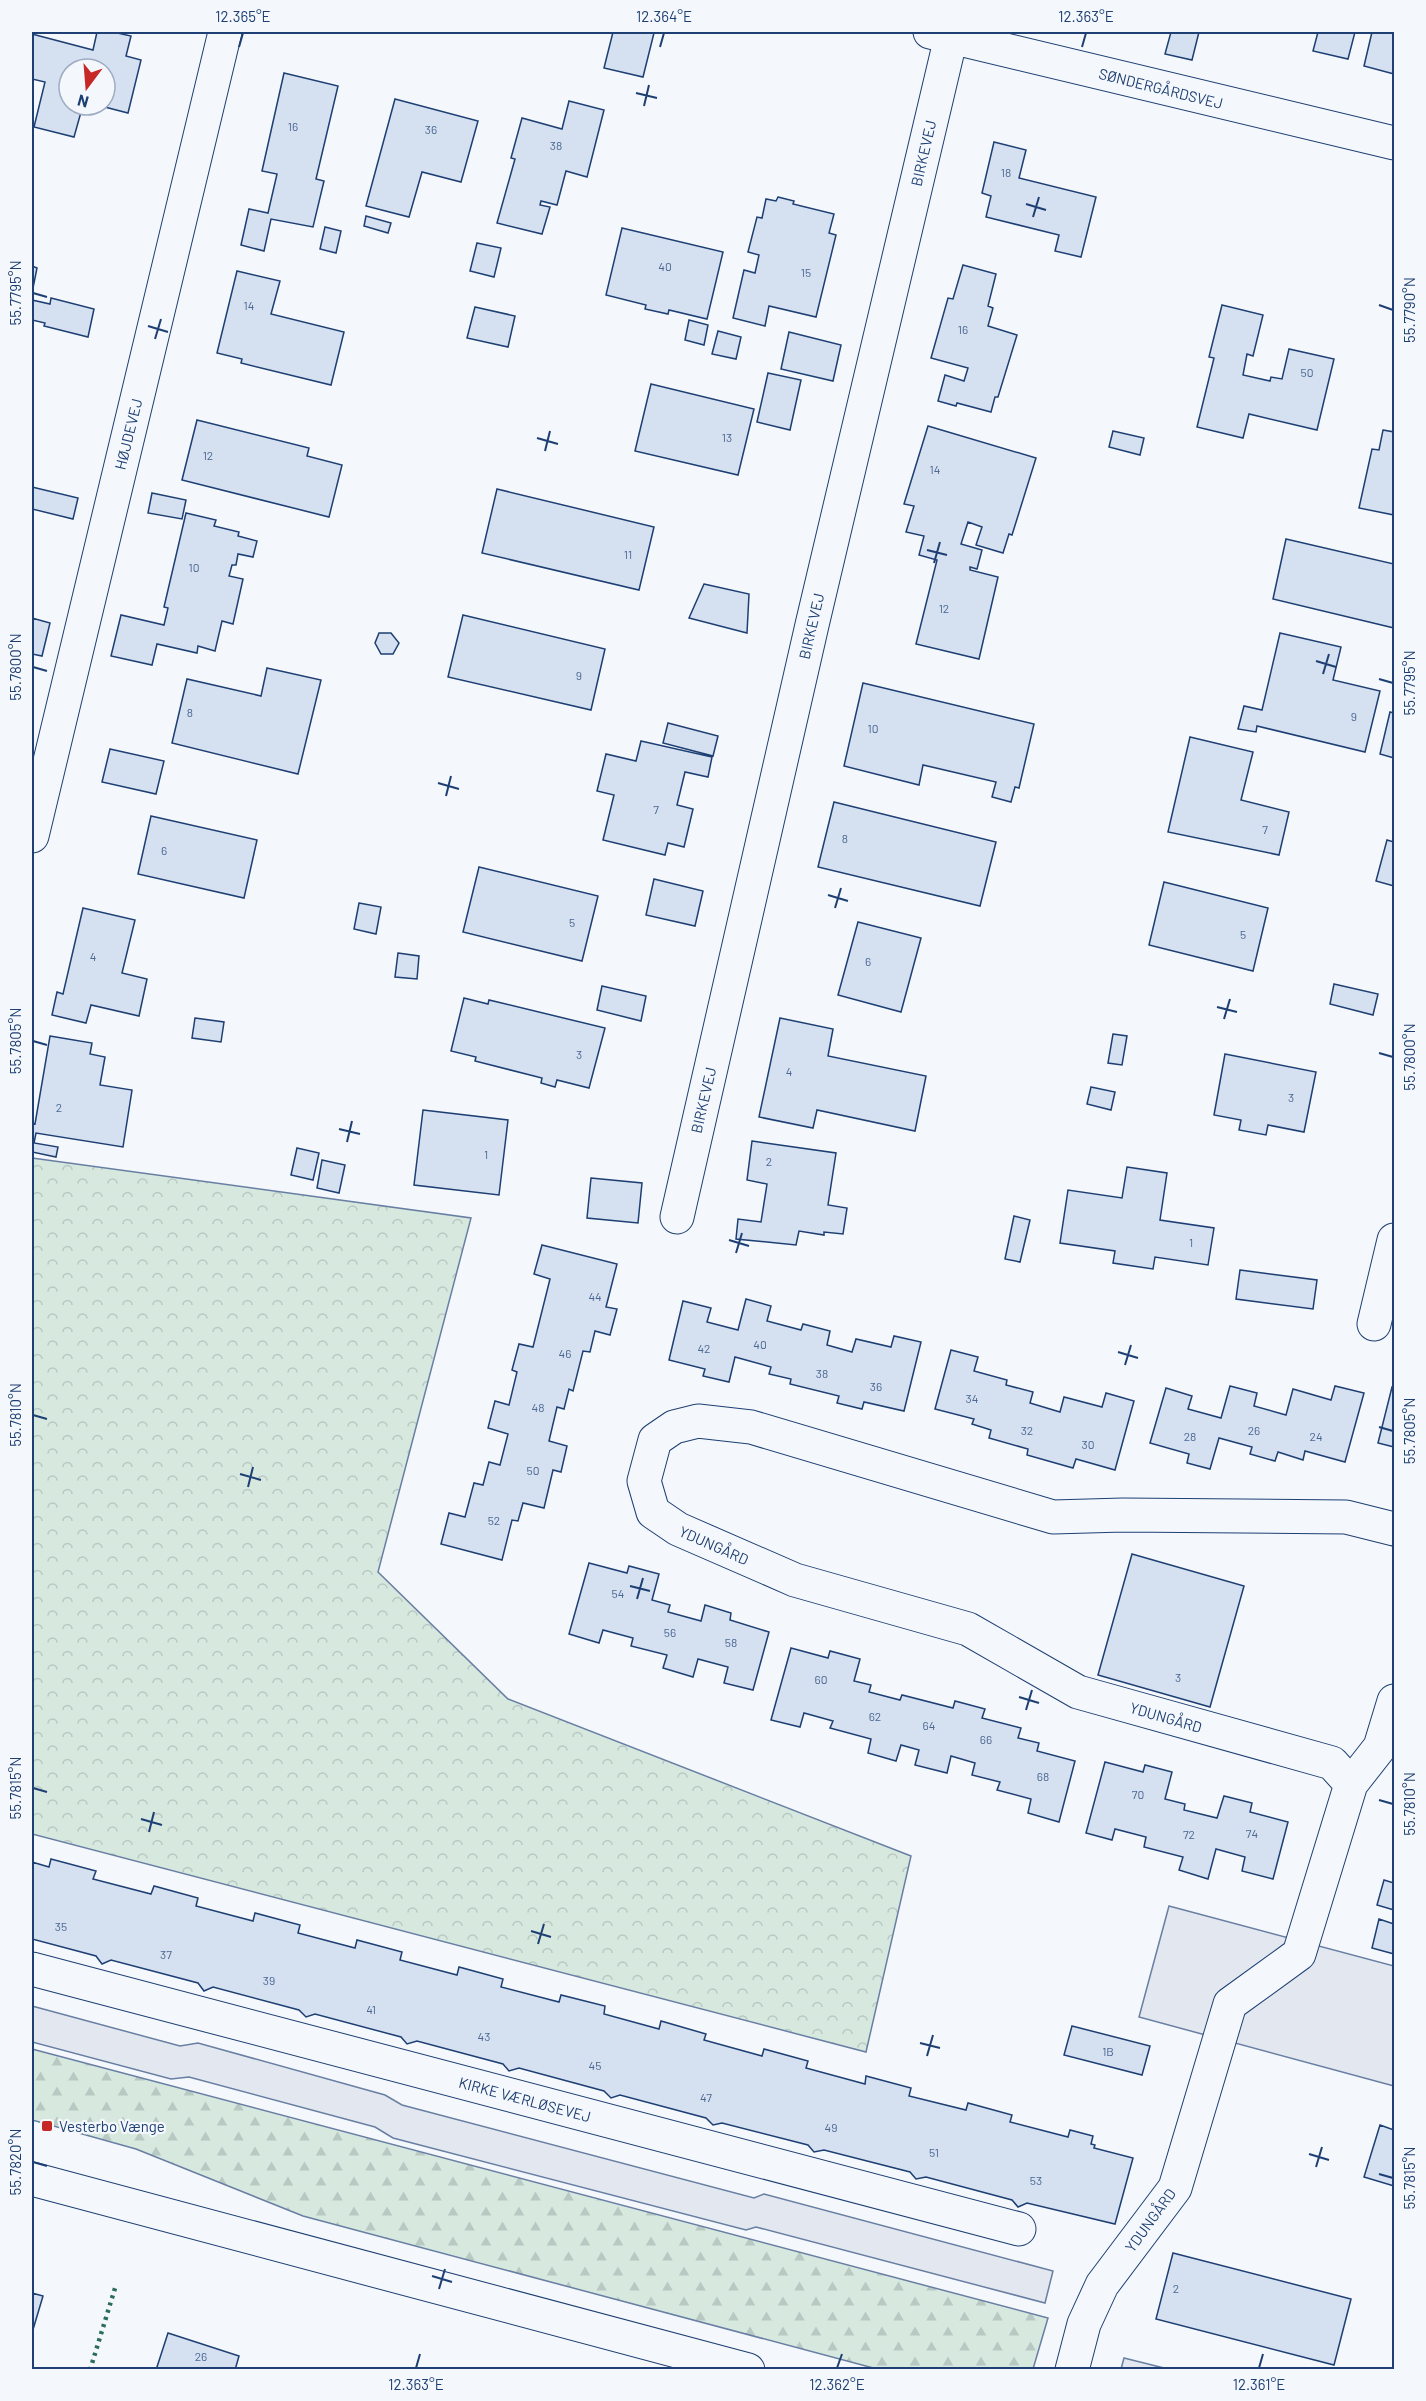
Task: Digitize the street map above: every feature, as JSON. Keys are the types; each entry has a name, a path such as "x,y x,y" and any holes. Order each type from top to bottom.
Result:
{"street":[{"name":"HØJDEVEJ","path":"32,836 225,32"},
{"name":"SØNDERGÅRDSVEJ","path":"940,34 1222,104 1395,143"},
{"name":"BIRKEVEJ","path":"677,1217 812,625 940,34"},
{"path":"1374,1324 1395,1240"},
{"name":"YDUNGÅRD","path":"1352,1784 1332,1763 1077,1692 968,1629 795,1580 707,1543 678,1529 653,1512 644,1481 655,1440 674,1427 698,1421 751,1427 1053,1517 1123,1515 1346,1517 1395,1529"},
{"name":"YDUNGÅRD","path":"1072,2370 1084,2324 1102,2285 1175,2188 1230,2004 1299,1954 1352,1784 1380,1747 1395,1701"},
{"name":"KIRKE VÆRLØSEVEJ","path":"32,1969 1018,2229"},
{"path":"32,2179 748,2370"}],"green space":[{"path":"32,1158 471,1218 378,1572 508,1699 911,1856 866,2052 32,1834"},
{"path":"32,2049 1048,2318 1033,2369 877,2369 303,2216 136,2149 32,2120"}],"shaded area":[{"path":"1169,1906 1394,1966 1394,2086 1139,2017"},
{"path":"32,2006 180,2046 198,2043 385,2095 402,2105 754,2198 764,2194 1053,2271 1045,2303 756,2227 746,2230 393,2138 375,2127 189,2077 171,2079 32,2042"},
{"path":"1124,2358 1168,2369 1121,2369"}],"building":[{"path":"97,32 113,32 131,36 126,56 141,60 128,113 117,110 117,57 57,57 57,117 80,117 74,137 34,127 45,82 32,79 32,34 93,50"},
{"path":"613,32 654,33 643,77 604,68"},
{"path":"1171,32 1199,32 1192,60 1165,54"},
{"path":"1318,32 1355,32 1348,59 1313,51"},
{"path":"1372,32 1394,32 1394,74 1364,66"},
{"path":"284,73 338,86 316,179 324,181 313,227 271,219 264,251 241,245 249,209 268,213 277,174 262,171"},
{"path":"395,99 478,121 461,182 422,172 409,217 366,206"},
{"path":"569,101 604,110 587,177 566,171 557,205 541,201 540,205 550,207 542,234 497,223 515,159 511,158 522,118 562,129"},
{"path":"994,142 1026,150 1019,178 1096,197 1081,257 1055,251 1059,235 986,217 991,196 982,193"},
{"path":"778,197 794,201 793,204 834,214 829,233 836,235 816,317 769,306 765,326 733,318 744,270 755,273 759,255 748,252 757,217 762,218 766,199 776,201"},
{"path":"366,216 391,223 388,233 364,226"},
{"path":"325,227 341,231 336,253 320,249"},
{"path":"622,228 723,252 707,319 669,310 668,314 645,309 646,305 606,295"},
{"path":"477,243 501,248 494,277 470,271"},
{"path":"963,265 996,274 988,306 993,308 988,326 1017,335 998,397 995,397 991,412 957,403 956,406 938,401 945,375 964,381 968,368 931,358 948,298 953,299"},
{"path":"32,266 37,268 32,293"},
{"path":"237,271 280,281 271,314 344,332 331,385 241,363 242,359 217,353"},
{"path":"51,298 94,309 88,337 44,326 45,323 32,320 32,300 50,304"},
{"path":"1222,305 1263,315 1253,356 1247,354 1243,375 1270,381 1271,377 1282,379 1289,349 1334,359 1317,430 1249,414 1243,438 1197,427 1214,358 1209,357"},
{"path":"475,307 515,316 508,347 467,338"},
{"path":"689,320 708,325 704,345 685,340"},
{"path":"718,331 741,337 736,359 712,354"},
{"path":"789,332 841,345 833,381 781,369"},
{"path":"768,373 801,380 790,430 757,422"},
{"path":"651,384 754,409 738,475 635,451"},
{"path":"197,420 309,448 307,456 342,465 329,517 182,480"},
{"path":"928,426 1036,458 1012,535 1009,534 1003,553 976,545 982,527 968,522 961,544 982,550 977,569 970,567 970,570 998,577 979,659 916,644 937,560 919,555 924,536 906,532 914,506 904,504"},
{"path":"1383,430 1394,432 1394,515 1359,508 1372,449 1379,450"},
{"path":"1113,431 1144,438 1140,455 1109,447"},
{"path":"32,487 78,498 73,519 32,509"},
{"path":"497,489 654,527 639,590 482,553"},
{"path":"152,493 186,500 182,519 148,513"},
{"path":"186,513 216,520 214,526 239,532 238,536 257,541 253,557 238,554 236,565 232,565 229,576 243,579 233,624 222,621 215,651 198,646 197,653 157,644 152,665 111,656 121,615 164,625 168,608 164,607"},
{"path":"1286,539 1394,564 1394,628 1273,599"},
{"path":"704,584 749,594 747,633 689,618"},
{"path":"463,615 605,649 591,710 448,677"},
{"path":"32,618 50,623 42,656 32,654"},
{"path":"379,633 391,633 399,643 393,654 381,654 375,643"},
{"path":"1280,633 1341,647 1333,680 1380,691 1365,752 1257,726 1256,732 1238,729 1244,706 1262,710"},
{"path":"267,668 321,680 298,774 172,743 187,679 261,696"},
{"path":"863,683 1034,724 1019,788 1015,787 1011,802 992,797 996,782 923,765 919,785 844,766"},
{"path":"1390,712 1394,713 1394,758 1380,754"},
{"path":"668,723 718,736 713,756 663,743"},
{"path":"1190,737 1253,752 1241,800 1289,812 1279,855 1168,832"},
{"path":"641,741 712,757 708,777 685,772 677,805 693,809 684,847 668,843 665,855 603,840 614,795 597,791 606,754 636,761"},
{"path":"110,749 164,761 156,794 102,782"},
{"path":"834,802 996,842 980,906 818,867"},
{"path":"151,816 257,840 244,898 138,874"},
{"path":"1387,840 1394,842 1394,886 1376,881"},
{"path":"479,867 598,896 582,961 463,932"},
{"path":"654,879 703,891 695,926 646,915"},
{"path":"1164,882 1268,908 1253,971 1149,945"},
{"path":"359,903 381,907 376,934 354,929"},
{"path":"83,908 135,920 122,973 147,979 139,1016 91,1005 86,1023 52,1015 57,992 63,994"},
{"path":"858,922 921,938 901,1012 838,995"},
{"path":"398,953 419,956 417,979 395,977"},
{"path":"1334,984 1378,994 1373,1015 1330,1004"},
{"path":"602,986 646,996 641,1021 597,1010"},
{"path":"464,998 488,1004 489,1000 605,1028 589,1088 557,1080 555,1087 541,1083 542,1078 475,1061 476,1057 451,1051"},
{"path":"195,1018 224,1022 221,1042 192,1038"},
{"path":"780,1018 833,1029 828,1056 926,1076 915,1131 817,1110 813,1128 759,1117"},
{"path":"1113,1034 1127,1036 1122,1065 1108,1063"},
{"path":"50,1036 92,1043 90,1054 105,1057 100,1085 132,1090 123,1147 36,1133 34,1143 58,1147 56,1157 32,1152 32,1123 35,1124"},
{"path":"1225,1054 1316,1072 1304,1132 1268,1125 1266,1135 1239,1130 1241,1120 1214,1115"},
{"path":"1091,1087 1115,1092 1111,1110 1087,1104"},
{"path":"423,1110 508,1120 499,1195 414,1185"},
{"path":"752,1141 836,1153 828,1205 847,1208 843,1234 824,1232 824,1235 799,1231 796,1245 736,1239 738,1219 761,1222 767,1184 747,1180"},
{"path":"297,1148 319,1153 313,1180 291,1175"},
{"path":"322,1160 345,1165 339,1193 317,1188"},
{"path":"1127,1167 1167,1173 1160,1220 1214,1228 1208,1265 1155,1257 1153,1269 1113,1263 1115,1251 1060,1243 1068,1190 1122,1198"},
{"path":"591,1178 642,1183 638,1223 587,1218"},
{"path":"1014,1216 1030,1220 1020,1262 1005,1259"},
{"path":"542,1245 617,1264 606,1307 617,1309 610,1335 595,1331 590,1352 583,1351 573,1391 569,1389 564,1409 557,1407 549,1441 567,1446 561,1472 553,1470 544,1508 523,1503 518,1521 512,1520 502,1560 441,1544 449,1513 465,1517 474,1483 483,1485 489,1462 500,1465 508,1434 488,1428 495,1401 509,1405 517,1372 512,1370 519,1344 533,1347 550,1279 534,1274"},
{"path":"1240,1270 1317,1280 1313,1309 1236,1299"},
{"path":"746,1299 771,1306 767,1321 801,1330 803,1324 830,1331 827,1345 852,1352 856,1339 891,1347 894,1336 921,1342 904,1411 864,1402 862,1409 837,1403 839,1396 790,1384 791,1379 769,1374 771,1367 735,1357 729,1382 703,1376 705,1369 669,1360 683,1301 711,1308 707,1322 738,1330"},
{"path":"951,1350 978,1357 974,1371 1007,1380 1006,1385 1033,1392 1030,1403 1060,1412 1064,1397 1102,1407 1106,1393 1134,1401 1115,1470 1076,1459 1073,1468 1027,1455 1028,1449 989,1438 991,1430 972,1424 974,1419 935,1409"},
{"path":"1230,1386 1257,1393 1254,1406 1286,1415 1293,1389 1331,1400 1335,1386 1364,1393 1345,1462 1305,1451 1303,1460 1278,1452 1275,1461 1250,1454 1252,1447 1219,1438 1210,1469 1187,1463 1189,1454 1150,1443 1166,1388 1192,1396 1188,1409 1221,1418"},
{"path":"1392,1387 1394,1388 1394,1447 1378,1443"},
{"path":"1132,1554 1244,1586 1210,1707 1098,1675"},
{"path":"589,1563 627,1573 629,1566 659,1574 652,1600 670,1605 668,1612 701,1621 705,1605 731,1613 730,1620 769,1632 753,1690 724,1683 728,1667 698,1659 693,1677 663,1668 667,1655 631,1646 633,1638 603,1630 599,1643 569,1634"},
{"path":"791,1648 828,1658 830,1651 860,1659 854,1681 871,1685 869,1692 900,1700 902,1695 953,1708 955,1701 985,1709 982,1718 1021,1728 1018,1738 1039,1743 1037,1751 1075,1761 1059,1822 1028,1813 1031,1799 997,1790 1000,1782 972,1775 975,1763 951,1756 947,1773 915,1765 919,1750 901,1745 896,1761 868,1753 871,1739 830,1728 833,1721 804,1713 800,1727 771,1720"},
{"path":"1105,1762 1143,1772 1145,1765 1172,1772 1165,1799 1185,1804 1184,1810 1217,1818 1224,1796 1252,1803 1250,1812 1288,1822 1273,1879 1242,1871 1245,1857 1216,1849 1208,1879 1179,1870 1183,1857 1144,1847 1146,1837 1115,1829 1112,1840 1086,1833"},
{"path":"51,1859 96,1871 93,1879 151,1894 154,1886 198,1898 196,1906 253,1921 255,1913 300,1925 298,1933 355,1948 357,1940 402,1952 400,1960 457,1975 459,1967 503,1979 501,1987 559,2002 561,1995 605,2006 604,2014 659,2029 661,2021 706,2034 704,2040 762,2056 764,2049 808,2061 806,2068 865,2084 866,2076 911,2088 909,2096 966,2110 968,2103 1012,2115 1010,2122 1068,2137 1070,2130 1093,2136 1091,2144 1095,2145 1094,2148 1133,2158 1115,2224 1027,2203 1018,2207 1012,2200 926,2177 916,2179 910,2172 824,2150 814,2152 808,2145 722,2123 713,2125 706,2118 620,2095 611,2098 604,2091 519,2068 509,2071 503,2064 417,2041 407,2044 401,2037 315,2014 306,2017 299,2010 213,1987 204,1991 198,1983 111,1960 102,1964 96,1956 32,1939 32,1862 49,1867"},
{"path":"1384,1880 1394,1883 1394,1910 1377,1905"},
{"path":"1379,1919 1394,1924 1394,1954 1372,1948"},
{"path":"1072,2026 1150,2046 1142,2075 1064,2055"},
{"path":"1380,2125 1394,2130 1394,2186 1364,2177"},
{"path":"1173,2253 1351,2299 1334,2365 1156,2319"},
{"path":"32,2293 43,2296 32,2333"},
{"path":"168,2333 239,2356 235,2370 156,2370"}],"hedge":[{"path":"90,2370 116,2285"}],"place":[{"name":"Vesterbo Vænge","path":"47,2126"}]}
